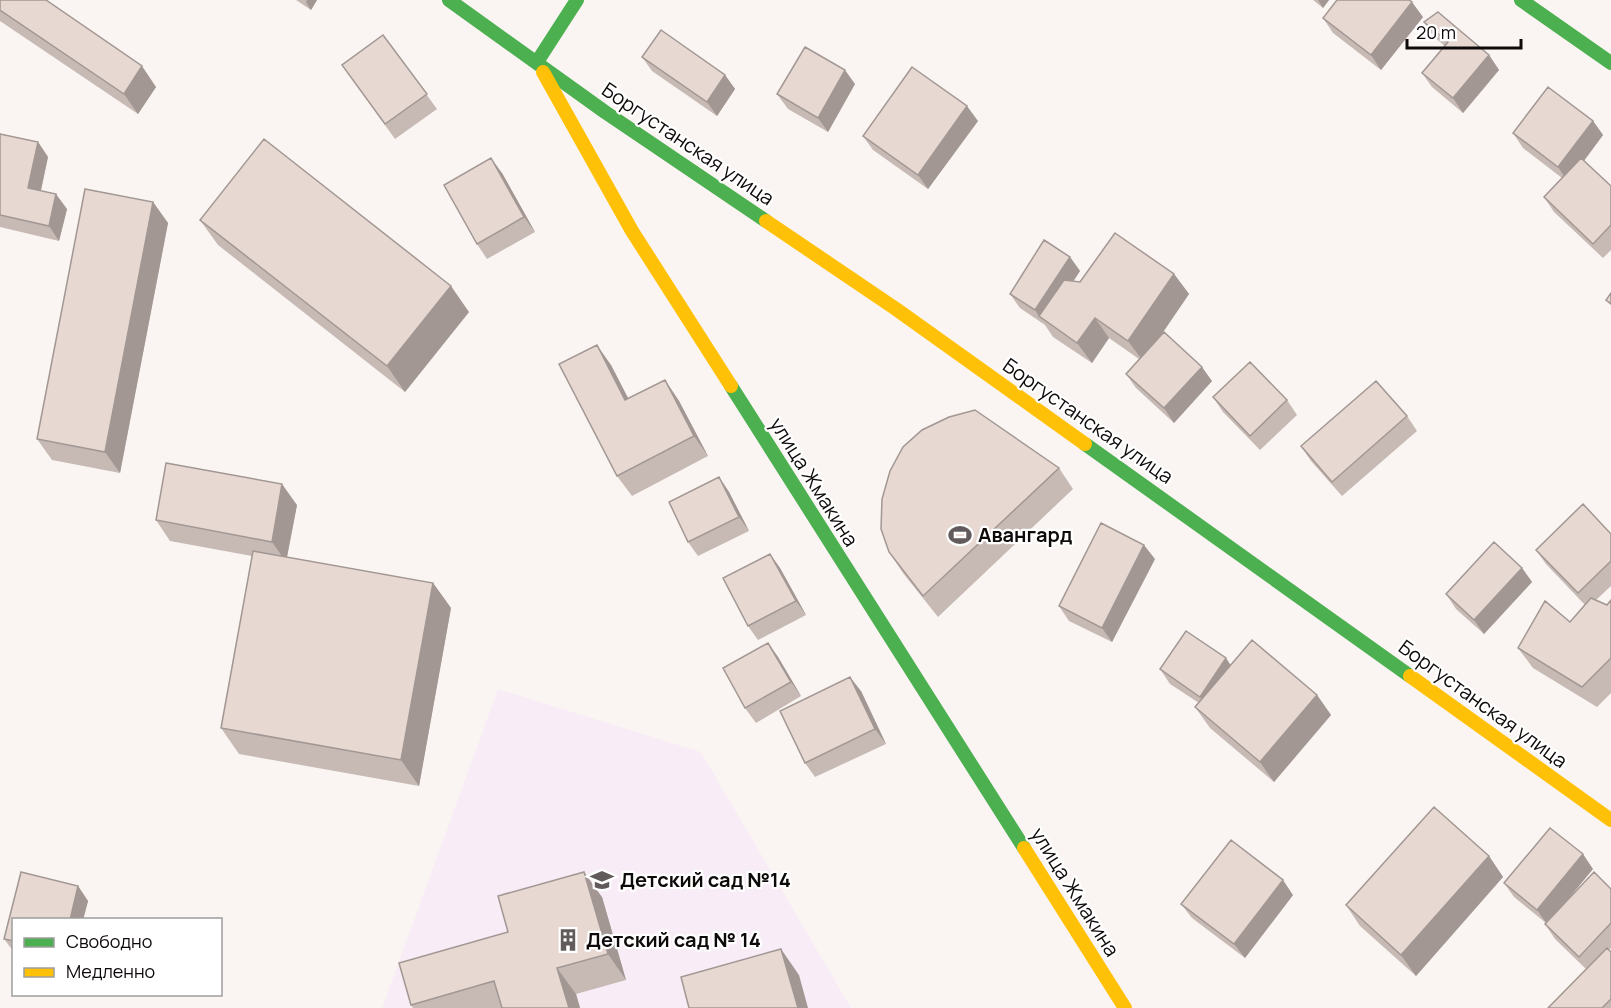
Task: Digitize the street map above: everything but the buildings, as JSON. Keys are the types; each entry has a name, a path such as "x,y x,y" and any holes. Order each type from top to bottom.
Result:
{"street":[{"name":"улица Жмакина","path":"449,0 537,62 632,231 1125,1008"},
{"path":"537,62 577,0"},
{"path":"1521,0 1611,63"},
{"name":"Боргустанская улица","path":"537,62 605,112 906,316 1611,820"}],"shaded area":[{"name":"Детский сад №14","path":"498,689 701,752 851,1008 382,1008"}],"traffic: fast":[{"path":"449,0 605,112 766,221"},
{"path":"537,62 577,0"},
{"path":"1521,0 1611,63"},
{"path":"731,386 1024,848"},
{"path":"1085,444 1410,676"}],"traffic: slow":[{"path":"543,72 632,231 731,386"},
{"path":"766,221 896,309 1085,444"},
{"path":"1410,676 1611,820"},
{"path":"1024,848 1125,1008"}],"place":[{"name":"Авангард","path":"960,535"},
{"name":"Детский сад №14","path":"602,880"},
{"name":"Детский сад № 14","path":"568,940"}]}
